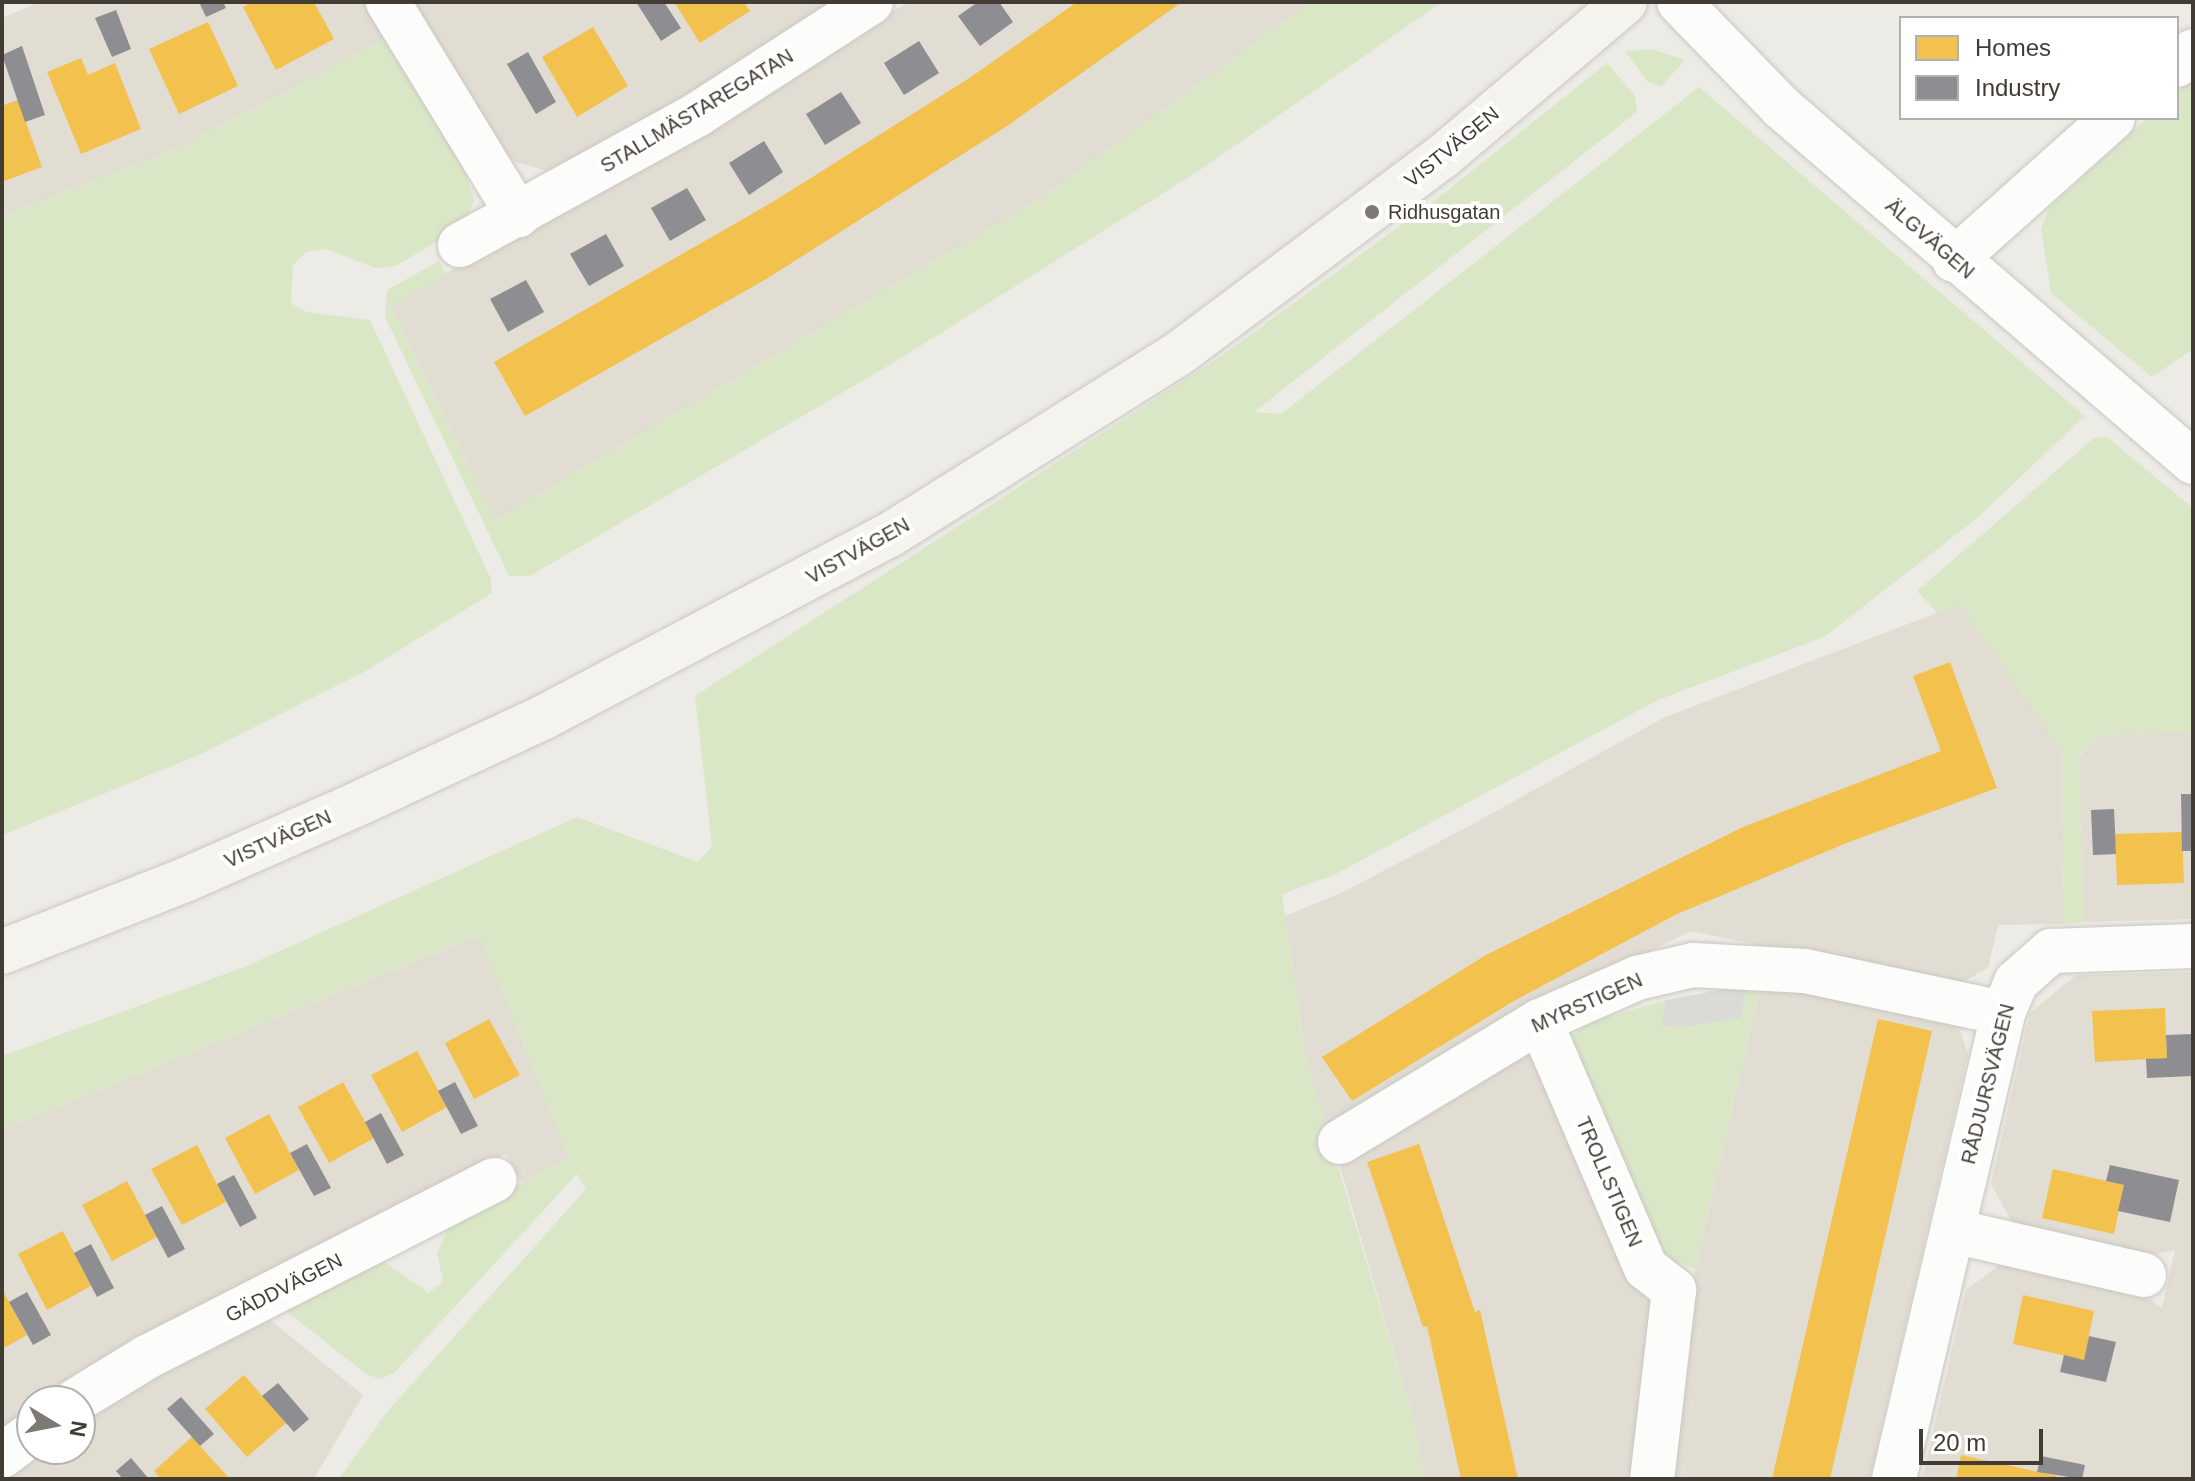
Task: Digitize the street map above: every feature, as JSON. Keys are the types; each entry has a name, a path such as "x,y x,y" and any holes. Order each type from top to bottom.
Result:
{"main road":[{"name":"VISTVÄGEN","path":"2,952 185,880 392,788 714,630 888,536 1181,352 1443,156 1625,2"}],"street":[{"path":"388,2 518,215"},
{"name":"STALLMÄSTAREGATAN","path":"460,245 698,114 871,2"},
{"name":"ÄLGVÄGEN","path":"1679,2 1781,107 1954,260 2193,462"},
{"path":"1954,260 2111,120"},
{"name":"RÅDJURSVÄGEN","path":"1894,1479 2003,1013 2016,982 2051,951 2193,946"},
{"name":"MYRSTIGEN","path":"1340,1142 1540,1021 1637,978 1693,965 1805,971 2003,1013"},
{"name":"TROLLSTIGEN","path":"1540,1021 1646,1268 1674,1290 1652,1479"},
{"name":"GÄDDVÄGEN","path":"96,1388 147,1357 495,1180"},
{"path":"1953,1231 2144,1275"}],"shaded area":[{"path":"40,2 364,2 387,38 176,149 2,216 2,18"},
{"path":"411,2 842,2 554,173 516,162 502,152"},
{"path":"909,2 1311,2 1041,198 495,520 390,306"},
{"path":"1960,604 2062,751 2064,924 1998,925 1988,968 1956,986 1691,931 1559,996 1328,1134 1306,1059 1285,916 1343,892 1473,824 1663,718"},
{"path":"2193,732 2193,919 2084,922 2078,758 2098,735"},
{"path":"480,935 569,1157 521,1182 506,1154 216,1298 122,1351 72,1385 16,1385 16,1427 2,1439 2,1129"},
{"path":"2193,972 2193,1479 1922,1479 1966,1290 2010,1257 2132,1286 2162,1308 2175,1250 2142,1257 2014,1226 1991,1184 2030,1013 2076,975"},
{"path":"1762,978 1955,1016 1968,1054 1870,1479 1668,1479 1695,1269"},
{"path":"1747,985 1740,1018 1676,1028 1661,1025 1666,1000"},
{"path":"1510,1048 1543,1052 1663,1320 1645,1479 1424,1479 1414,1421 1337,1156"},
{"path":"266,1317 363,1395 314,1479 7,1479 22,1465 96,1465 96,1408 133,1382"}],"green space":[{"path":"1311,2 1442,2 1200,170 898,360 530,576 509,576 385,317 387,290 439,261 446,275 390,306 495,520 1041,198"},
{"path":"387,38 466,174 474,200 466,224 396,266 375,268 326,249 306,252 293,265 291,303 306,312 370,320 491,579 492,593 364,672 199,755 2,835 2,216 176,149"},
{"path":"1652,49 1685,60 1661,87 1647,81 1625,51"},
{"path":"1607,63 1635,96 1637,112 1254,412 1281,414 1699,87 2085,416 1976,519 1824,637 1658,700 1334,875 1282,894 1306,1059 1414,1421 1424,1479 339,1479 386,1413 586,1189 577,1174 394,1373 380,1379 366,1374 280,1306 384,1262 429,1293 443,1281 437,1253 452,1220 569,1157 479,935 2,1129 2,1056 247,966 577,817 698,862 712,846 695,696 1220,357 1434,201"},
{"path":"2193,77 2193,349 2152,377 2051,293 2041,229 2049,208 2145,120 2179,120 2179,89"},
{"path":"2107,437 2193,508 2193,732 2098,735 2078,757 2084,922 2064,924 2062,751 1960,605 1937,613 1917,591 2094,438"},
{"path":"1762,978 1695,1269 1648,1251 1567,1053 1572,1036 1590,1022 1666,1000 1662,1025"}],"building: Homes":[{"path":"252,2 314,2 334,39 276,70 243,7"},
{"path":"674,2 744,2 750,11 700,43"},
{"path":"1077,2 1182,2 1007,126 768,278 525,416 494,362 776,200 971,77"},
{"path":"208,22 238,86 179,114 149,49"},
{"path":"593,27 628,86 577,117 542,57"},
{"path":"81,58 88,75 115,63 141,129 81,154 47,72"},
{"path":"18,100 42,167 2,182 2,106"},
{"path":"1950,662 1997,788 1849,842 1677,914 1512,1002 1352,1101 1322,1057 1486,955 1743,827 1941,751 1913,676"},
{"path":"2182,832 2184,883 2117,885 2115,834"},
{"path":"2165,1008 2167,1058 2095,1062 2092,1011"},
{"path":"489,1019 520,1075 474,1099 445,1043"},
{"path":"1878,1019 1932,1031 1830,1479 1772,1479"},
{"path":"417,1051 447,1107 402,1132 371,1075"},
{"path":"343,1082 374,1138 329,1163 298,1107"},
{"path":"269,1114 299,1170 255,1194 225,1138"},
{"path":"1419,1144 1475,1312 1480,1310 1518,1479 1461,1479 1427,1326 1423,1327 1367,1162"},
{"path":"197,1145 226,1202 182,1225 151,1169"},
{"path":"2053,1169 2124,1185 2114,1234 2042,1218"},
{"path":"127,1181 157,1237 112,1261 82,1205"},
{"path":"63,1231 91,1286 47,1310 18,1254"},
{"path":"2,1289 27,1335 2,1349"},
{"path":"2023,1295 2094,1311 2084,1360 2013,1344"},
{"path":"244,1375 286,1423 247,1457 205,1409"},
{"path":"192,1437 230,1479 161,1479 154,1471"},
{"path":"1961,1455 2057,1476 2056,1479 1956,1479"}],"building: Industry":[{"path":"199,2 223,2 226,8 206,17"},
{"path":"636,2 664,2 681,28 661,41"},
{"path":"978,2 999,2 1013,22 980,46 958,16"},
{"path":"116,10 131,49 112,57 95,18"},
{"path":"919,41 939,73 904,95 884,63"},
{"path":"22,46 45,115 25,122 2,55"},
{"path":"528,52 556,102 536,114 507,64"},
{"path":"841,92 861,123 825,145 806,114"},
{"path":"764,141 783,172 749,195 729,163"},
{"path":"687,188 706,220 670,241 651,208"},
{"path":"606,234 624,266 589,286 570,254"},
{"path":"526,280 544,312 508,332 490,299"},
{"path":"2181,794 2193,794 2193,851 2182,851"},
{"path":"2114,809 2116,854 2093,855 2091,810"},
{"path":"2192,1034 2193,1076 2147,1078 2146,1059 2167,1058 2166,1035"},
{"path":"455,1082 478,1126 461,1134 438,1091"},
{"path":"381,1113 404,1155 387,1164 365,1122"},
{"path":"307,1144 331,1188 314,1196 290,1153"},
{"path":"2110,1165 2179,1180 2170,1222 2118,1211 2124,1185 2106,1181"},
{"path":"234,1175 257,1218 240,1227 217,1184"},
{"path":"162,1206 185,1249 168,1258 145,1215"},
{"path":"91,1244 114,1288 97,1297 74,1253"},
{"path":"27,1292 51,1335 33,1345 9,1302"},
{"path":"2089,1336 2116,1342 2106,1382 2060,1372 2064,1355 2084,1360"},
{"path":"278,1383 309,1419 294,1432 262,1396"},
{"path":"181,1397 214,1434 200,1446 167,1409"},
{"path":"2041,1456 2085,1465 2082,1479 2037,1472"},
{"path":"131,1458 149,1479 123,1479 116,1471"}],"place":[{"name":"Ridhusgatan","path":"1372,212"}]}
